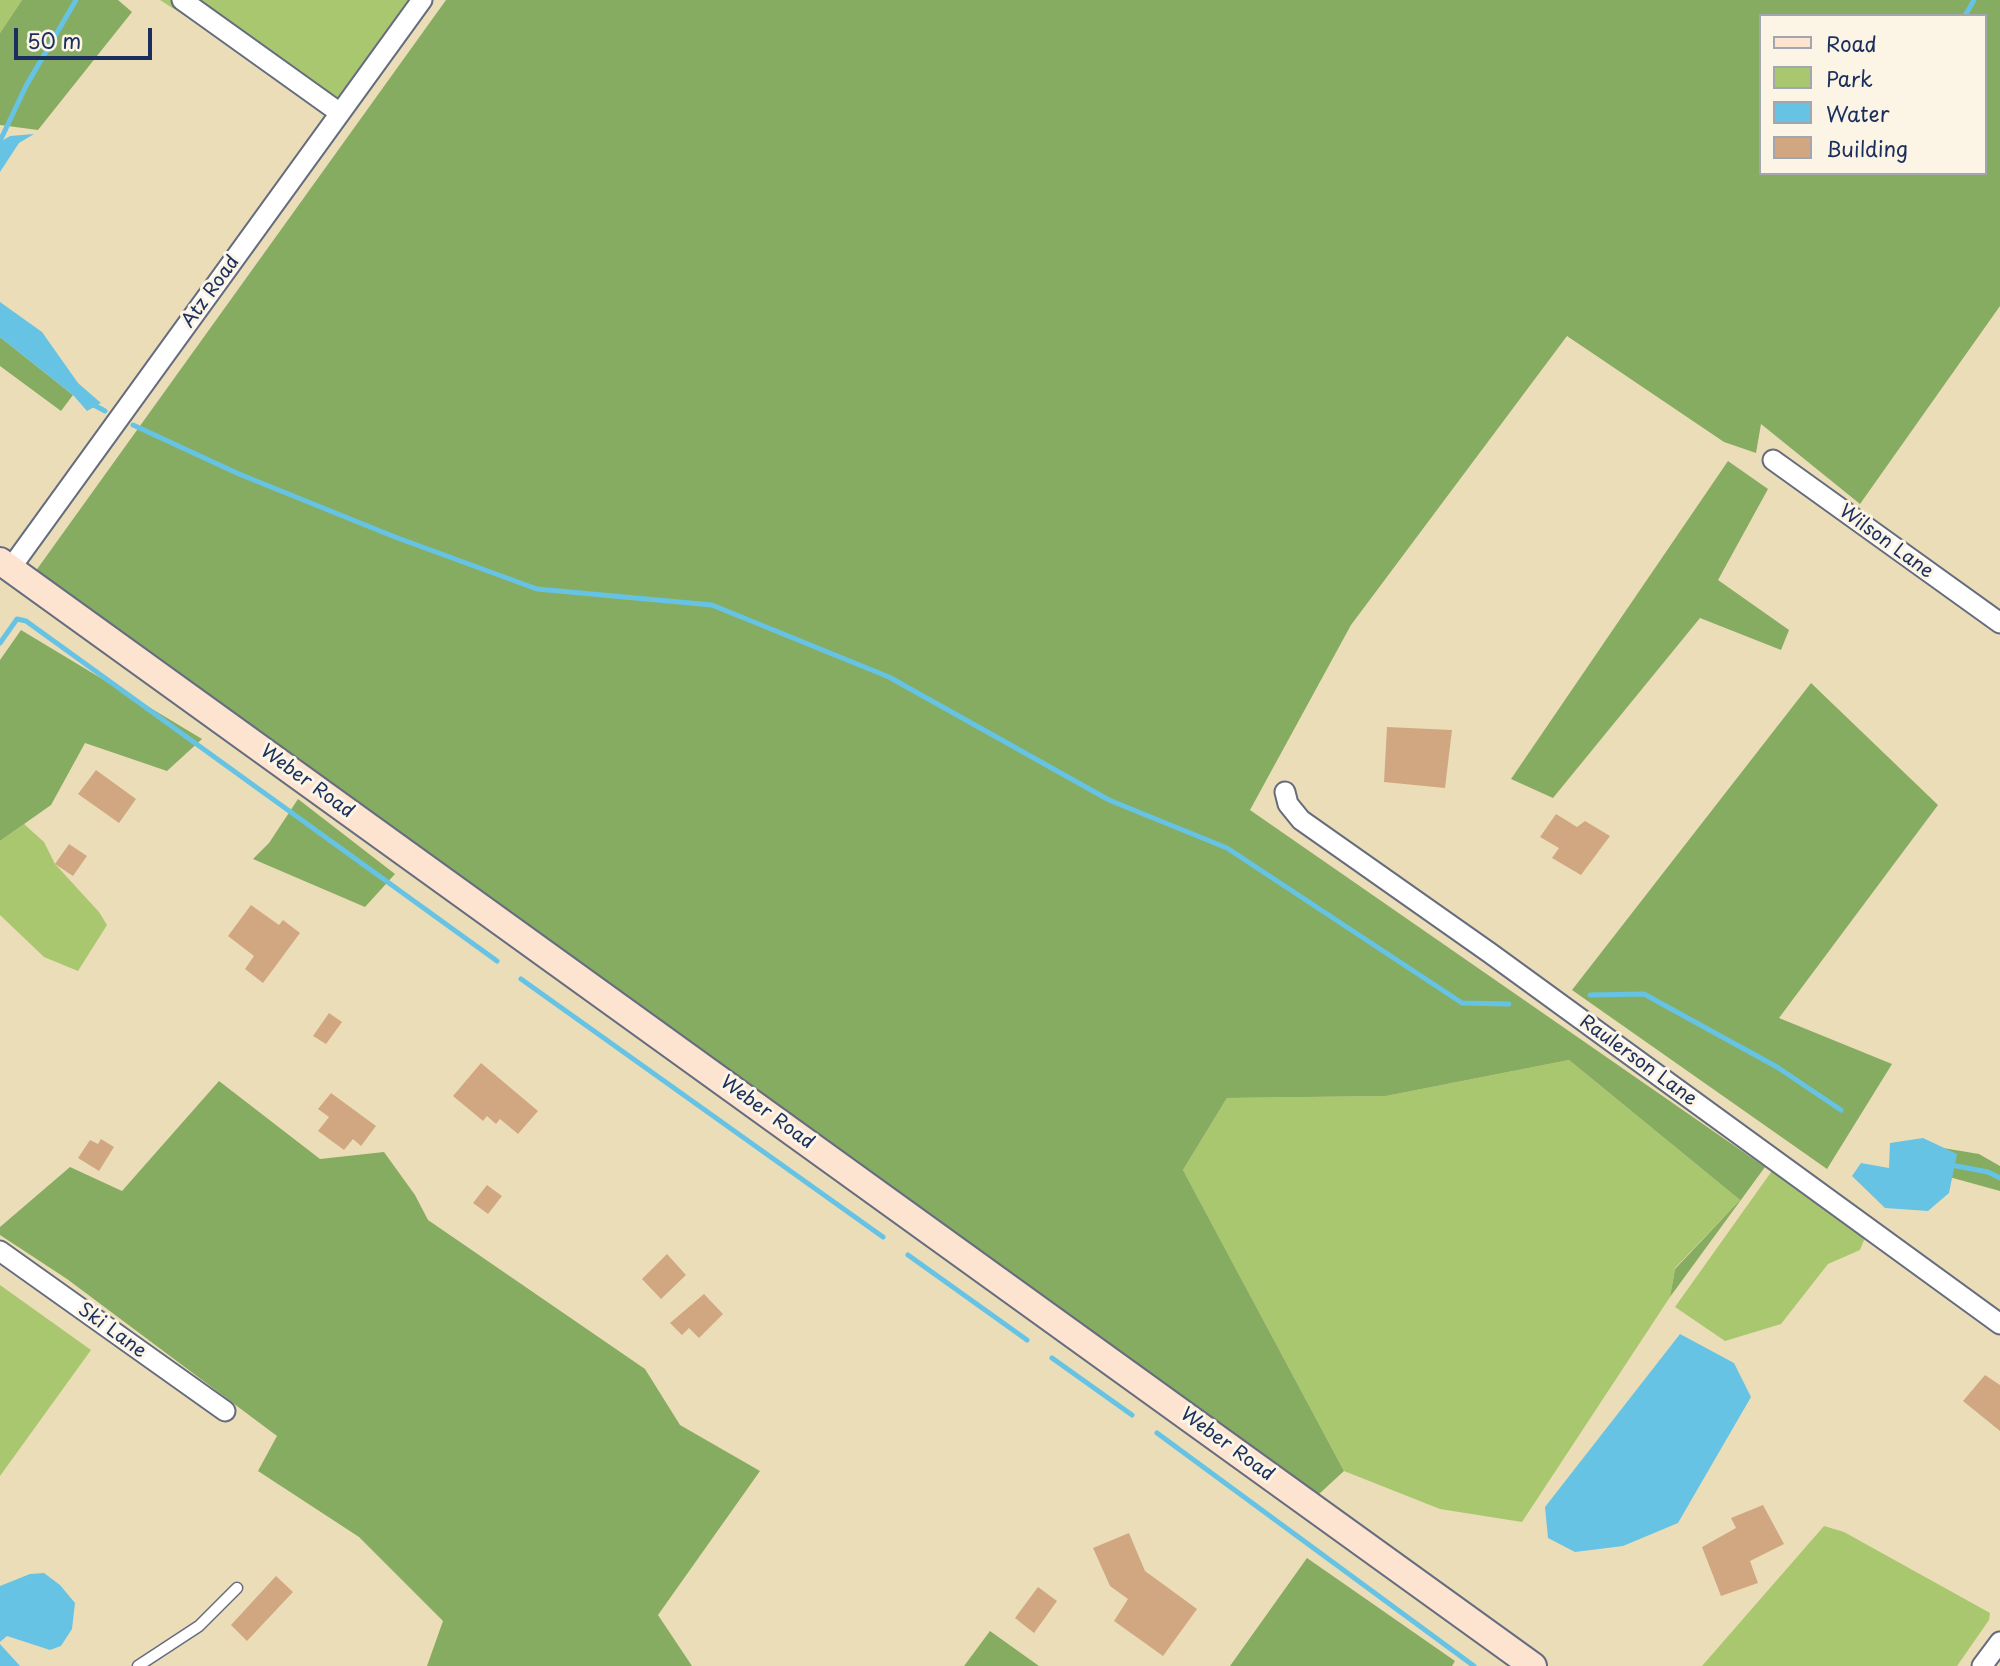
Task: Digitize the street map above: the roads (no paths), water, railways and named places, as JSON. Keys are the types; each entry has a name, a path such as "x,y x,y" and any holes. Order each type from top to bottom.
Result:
{"street":[{"path":"182,0 340,113"},
{"name":"Atz Road","path":"4,571 422,0"},
{"name":"Wilson Lane","path":"1773,460 2000,624"},
{"name":"Weber Road","path":"4,571 1533,1666"},
{"name":"Raulerson Lane","path":"1285,792 1288,804 1301,820 1490,953 2000,1324"},
{"name":"Ski Lane","path":"0,1251 225,1412"},
{"path":"1982,1666 2000,1642"}],"lane":[{"path":"138,1666 199,1626 237,1588"}],"water":[{"path":"34,134 19,143 0,172 0,142 10,136"},
{"path":"0,302 42,332 78,383 101,403 87,411 73,395 0,337"},
{"path":"1923,1138 1957,1154 1949,1193 1928,1211 1885,1208 1852,1176 1861,1163 1889,1168 1890,1143"},
{"path":"1680,1334 1734,1363 1751,1397 1678,1523 1623,1546 1575,1552 1548,1538 1545,1507"},
{"path":"44,1573 60,1585 75,1603 72,1629 61,1646 50,1650 7,1636 0,1642 0,1586 30,1574"},
{"path":"0,1644 20,1666 0,1666"}],"waterway":[{"path":"0,141 26,86 76,0"},
{"path":"1966,14 1974,0"},
{"path":"92,404 105,411"},
{"path":"133,425 239,474 395,537 537,589 712,605 889,677 1109,800 1227,848 1462,1003 1509,1004"},
{"path":"0,643 17,619 26,621 497,961"},
{"path":"521,979 883,1237"},
{"path":"1590,995 1644,994 1777,1067 1841,1110"},
{"path":"1951,1165 1988,1172 2000,1178"},
{"path":"908,1255 1027,1340"},
{"path":"1052,1358 1132,1415"},
{"path":"1157,1433 1474,1666"}]}
